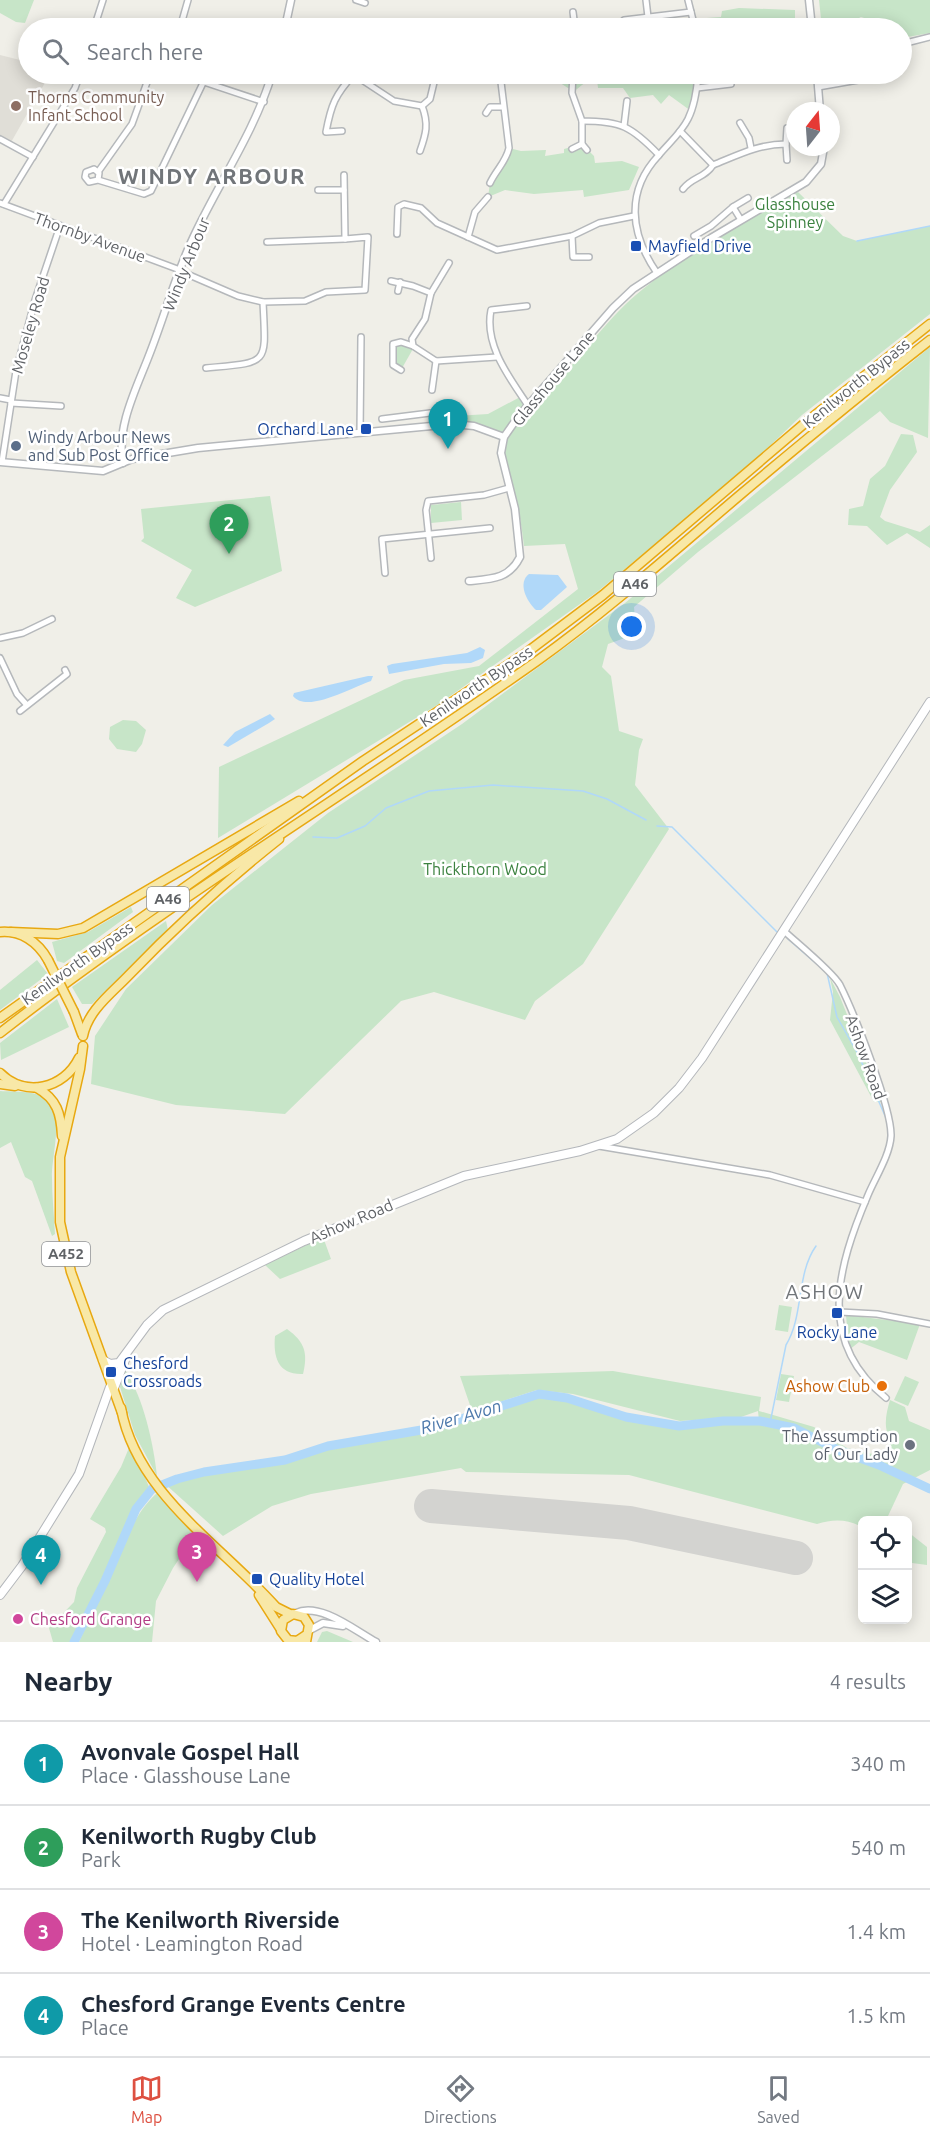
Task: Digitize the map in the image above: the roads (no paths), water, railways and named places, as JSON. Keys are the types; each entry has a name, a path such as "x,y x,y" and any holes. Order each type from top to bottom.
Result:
{"highway":[{"name":"Kenilworth Bypass","path":"0,1018 336,780 526,653 603,595 806,423 930,324"},
{"name":"Kenilworth Bypass","path":"0,1033 125,939 538,660 658,566 817,429 930,340"},
{"path":"0,932 58,934 83,928 336,780"},
{"path":"83,1036 93,1013 160,942 201,903 321,805"},
{"path":"0,1084 32,1088 51,1085 68,1075 75,1067 83,1046 83,1036 75,1012 48,960 32,941 11,932"},
{"name":"A452","path":"62,1145 80,1069 83,1046"},
{"path":"0,1073 10,1081 32,1088"},
{"name":"A452","path":"32,1088 51,1098 61,1119 59,1194 63,1239 74,1281 112,1388 149,1473 166,1497 276,1606 293,1614"},
{"name":"A452","path":"112,1388 116,1404 122,1413"},
{"name":"A452","path":"247,1577 280,1628"},
{"path":"293,1614 306,1619 307,1636 300,1641 292,1642 284,1637 280,1628 283,1620 293,1614"}],"main road":[{"name":"Ashow Road","path":"0,1595 27,1559 76,1481 88,1456 101,1412 129,1353 147,1325 169,1306 304,1241 464,1176 599,1146 636,1128 679,1088 784,932 930,702"},
{"path":"102,1358 117,1364 129,1353"},
{"path":"101,1412 107,1404 116,1404"}],"street":[{"path":"97,18 103,0"},
{"path":"183,18 188,0"},
{"path":"287,18 291,0"},
{"path":"356,0 365,3"},
{"path":"646,0 648,17"},
{"path":"688,0 692,18"},
{"path":"809,0 811,18"},
{"path":"573,12 574,18"},
{"path":"621,12 623,18"},
{"path":"640,18 691,12"},
{"path":"912,42 930,37"},
{"path":"2,204 76,84"},
{"path":"98,180 98,172 132,124 146,84"},
{"path":"98,172 91,169 85,175 89,182 98,180 144,194 151,191 203,84"},
{"path":"206,84 264,102"},
{"name":"Windy Arbour","path":"123,462 120,451 127,415 180,270 195,234 264,102 269,84"},
{"path":"342,131 326,132 330,108 337,92 344,84"},
{"path":"368,84 394,101 422,106"},
{"path":"422,106 430,99 434,84"},
{"path":"490,183 496,170 507,159 509,148 501,84"},
{"path":"572,84 572,93 582,121 582,144 587,150"},
{"path":"657,273 645,256 634,216 638,189 647,169 688,120 697,84"},
{"path":"697,88 731,84"},
{"path":"818,84 819,102"},
{"path":"818,87 835,84"},
{"path":"624,126 627,101"},
{"path":"484,102 490,107 503,107"},
{"path":"420,151 427,131 427,120 422,106"},
{"path":"486,114 490,107"},
{"path":"582,121 613,121 624,126 659,155"},
{"path":"750,123 741,126 749,138 751,148"},
{"path":"680,131 713,165"},
{"path":"0,139 33,157"},
{"path":"573,149 582,144"},
{"path":"683,189 688,182 706,175 713,165 751,148 759,150 774,144 786,144"},
{"path":"787,156 787,160"},
{"name":"Glasshouse Lane","path":"1,462 93,472 103,471 123,462 198,448 436,426 469,425 504,438 527,404 558,374 613,308 657,273 806,182 821,164 822,156"},
{"path":"489,166 496,170"},
{"path":"267,242 345,239 344,175"},
{"path":"318,190 344,190"},
{"path":"468,237 475,212 488,196"},
{"path":"694,236 748,198"},
{"name":"Thornby Avenue","path":"2,204 180,270 238,296 263,302 305,301 326,292 365,290 368,237 345,239"},
{"path":"397,234 398,207 404,204 421,208 438,223 497,250 572,236 599,223 634,216"},
{"path":"733,207 741,220"},
{"name":"Moseley Road","path":"1,462 16,371 60,226"},
{"path":"572,236 573,257 590,256"},
{"path":"413,346 412,339 425,319 431,293 449,263"},
{"path":"391,282 400,282 431,293"},
{"path":"398,291 400,282"},
{"path":"206,368 250,364 261,357 265,348 263,302"},
{"path":"527,306 491,310 489,321 497,357 527,404"},
{"path":"360,433 361,337"},
{"path":"393,365 393,344 401,342 413,346 436,361 497,357"},
{"path":"432,390 436,361"},
{"path":"393,365 401,370"},
{"path":"387,370 393,365"},
{"path":"0,398 61,406"},
{"path":"382,419 430,413 434,417 436,426"},
{"path":"469,581 502,577 509,573 520,557 520,539 501,456 504,438"},
{"path":"431,558 428,501 484,495 509,488"},
{"path":"385,573 382,539 490,528"},
{"path":"0,638 23,633 52,619"},
{"path":"0,658 17,694 26,704"},
{"path":"20,711 68,673"},
{"name":"Ashow Road","path":"784,932 839,984 884,1102 891,1137 865,1202 843,1268 839,1288 840,1312 849,1356 867,1382 886,1398"},
{"name":"Ashow Road","path":"599,1146 770,1175 865,1202"},
{"path":"840,1312 878,1314 930,1324"},
{"path":"293,1614 306,1610 318,1611 376,1642"},
{"path":"307,1636 323,1623 346,1627"}],"water":[{"path":"529,574 558,575 567,587 541,610 536,610 529,602 524,587 525,578"},
{"path":"480,647 485,650 483,658 471,663 444,664 389,674 387,666 467,653"},
{"path":"373,676 371,681 319,701 300,701 293,696 294,693"},
{"path":"270,714 275,719 228,747 223,745 235,732"}],"waterway":[{"path":"857,241 930,226"},
{"path":"313,837 337,838 365,826 386,808 429,791 493,785 583,791 607,799 646,820"},
{"path":"657,826 672,827 777,932"},
{"path":"788,939 827,973 837,1017 858,1054 886,1118"},
{"path":"770,1423 805,1269 816,1246"},
{"name":"River Avon","path":"74,1642 105,1581 136,1509 152,1489 204,1472 285,1460 328,1446 433,1428 539,1394 567,1398 626,1417 679,1426 723,1421 760,1421 794,1428 838,1450 879,1465 930,1489"}],"place":[{"name":"Thorns Community Infant School","path":"16,106"},
{"name":"Mayfield Drive","path":"636,246"},
{"name":"Orchard Lane","path":"366,429"},
{"name":"Windy Arbour News and Sub Post Office","path":"16,446"},
{"name":"Avonvale Gospel Hall","path":"448,449"},
{"name":"Kenilworth Rugby Club","path":"229,554"},
{"name":"Rocky Lane","path":"837,1313"},
{"name":"Chesford Crossroads","path":"111,1372"},
{"name":"Ashow Club","path":"882,1386"},
{"name":"The Assumption of Our Lady","path":"910,1445"},
{"name":"Quality Hotel","path":"257,1579"},
{"name":"The Kenilworth Riverside","path":"197,1582"},
{"name":"Chesford Grange Events Centre","path":"41,1585"},
{"name":"Chesford Grange","path":"18,1619"}],"district":[{"name":"WINDY ARBOUR","path":"212,176"},
{"name":"ASHOW","path":"825,1292"}],"park label":[{"name":"Glasshouse Spinney","path":"795,213"},
{"name":"Thickthorn Wood","path":"485,869"}]}
